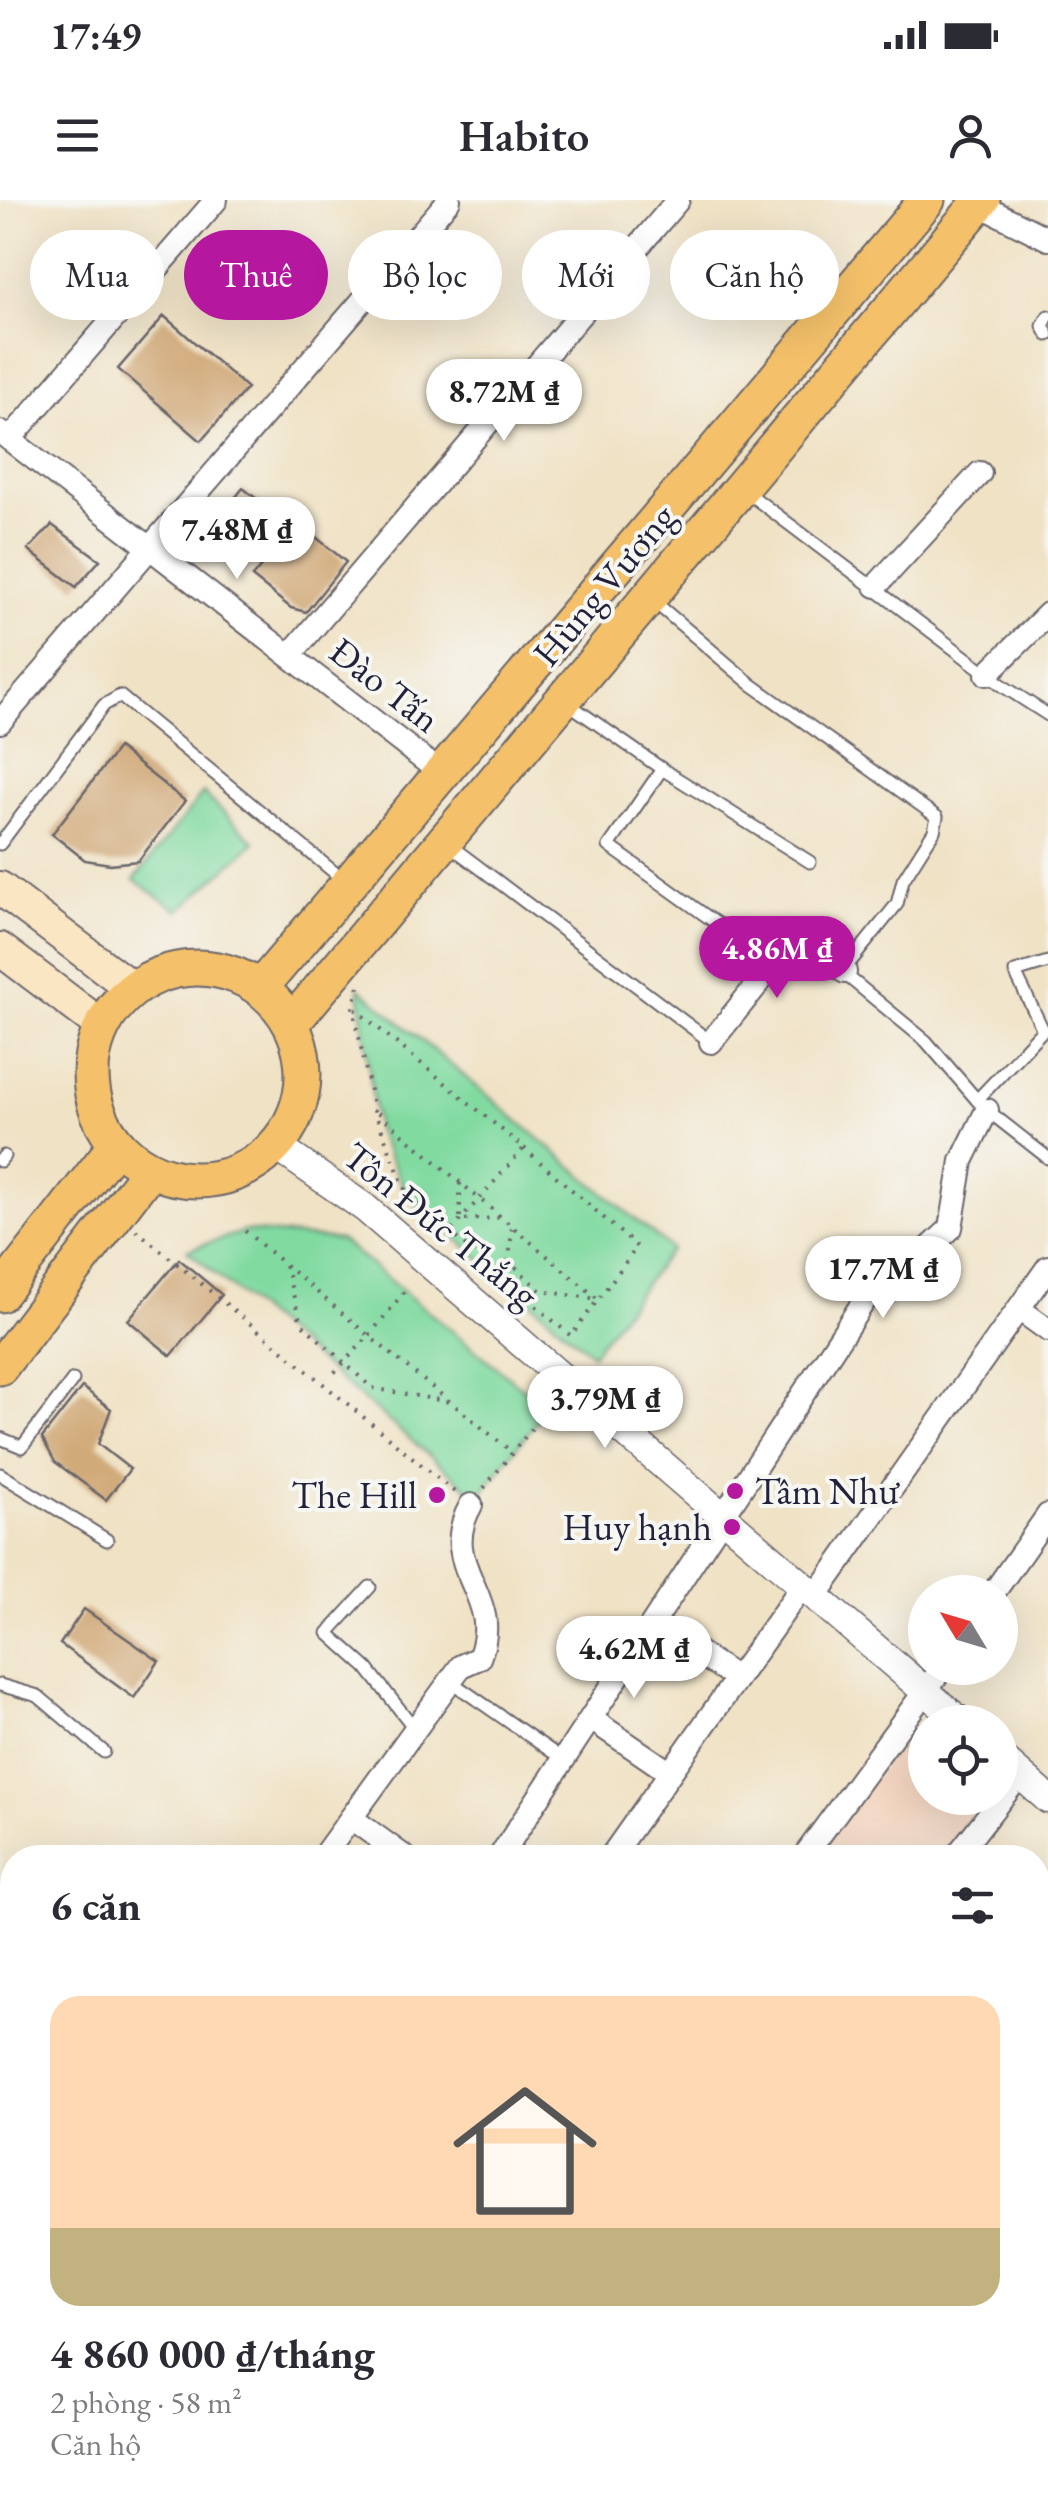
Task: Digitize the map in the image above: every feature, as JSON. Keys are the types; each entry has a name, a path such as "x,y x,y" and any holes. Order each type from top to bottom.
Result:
{"main road":[{"name":"Hùng Vương","path":"260,988 927,200"},
{"name":"Hùng Vương","path":"291,1024 980,202"},
{"path":"706,459 741,487"},
{"path":"0,888 133,989"},
{"path":"0,949 102,1026"},
{"path":"210,968 260,988 291,1024 302,1054 303,1087 294,1118 276,1146 249,1167 217,1179 182,1180 150,1170 116,1144 99,1118 91,1088 92,1056 102,1026 133,989 156,976 210,968"},
{"path":"8,1278 116,1144"},
{"path":"0,1367 150,1170"}],"street":[{"path":"5,436 216,200"},
{"path":"0,722 9,695 149,549 448,200"},
{"path":"290,655 678,200"},
{"path":"980,202 1045,234"},
{"name":"Đào Tấn","path":"5,436 440,774"},
{"path":"876,586 980,473"},
{"path":"987,674 1048,614"},
{"path":"711,1042 798,939 845,972"},
{"path":"508,1845 868,1295 880,1281 909,1268 950,1228 962,1162 982,1105"},
{"name":"Tôn Đức Thắng","path":"276,1146 365,1208 941,1705"},
{"path":"619,1845 735,1677 810,1590 1048,1267"},
{"path":"1020,1309 1048,1330"},
{"path":"331,1845 456,1673 478,1658 485,1643 482,1604 461,1555 458,1528 471,1505"},
{"path":"1006,1575 1048,1514"},
{"path":"654,1624 735,1677"},
{"path":"813,1845 930,1685"},
{"path":"591,1719 669,1772"},
{"path":"1018,1773 1048,1798"},
{"path":"963,1845 981,1815"},
{"path":"351,1818 388,1845"}],"lane":[{"path":"1048,316 1044,326 1048,334"},
{"path":"741,487 987,674 1048,715"},
{"path":"649,597 752,684 937,816 934,831 904,880 897,904 845,972 926,1042 982,1105 1048,1158"},
{"path":"0,844 104,706 120,696 348,884"},
{"path":"563,700 662,769 810,862"},
{"path":"662,769 609,846 773,964"},
{"path":"444,841 711,1042"},
{"path":"982,1105 1044,1030 1015,972 1048,962"},
{"path":"0,1438 22,1446 73,1380"},
{"path":"0,1474 107,1540"},
{"path":"370,1587 328,1633 368,1668 415,1729"},
{"path":"456,1673 564,1760"},
{"path":"0,1685 38,1696 104,1752"}],"path":[{"path":"353,1008 638,1247 571,1336 408,1197 374,1110 353,1008 363,972"},
{"path":"374,1110 598,1300"},
{"path":"450,1232 524,1148"},
{"path":"460,1183 460,1220"},
{"path":"117,1214 471,1505 568,1382"},
{"path":"460,1220 501,1217"},
{"path":"512,1227 509,1261 541,1291 598,1300"},
{"path":"245,1231 512,1452"},
{"path":"285,1265 301,1323 372,1388 450,1402"},
{"path":"333,1374 404,1292"}],"shaded area":[{"path":"905,1737 908,1815 984,1815 959,1845 824,1845"}],"green space":[{"path":"203,793 255,842 179,911 134,880"},
{"path":"359,988 671,1249 592,1354 408,1197 377,1132"},
{"path":"245,1231 340,1240 547,1408 478,1497 187,1250"}],"building":[{"path":"164,316 247,388 201,441 118,369"},
{"path":"243,488 293,528 298,522 346,562 306,612 291,608 252,577 270,556 220,517"},
{"path":"52,525 100,560 76,587 28,550"},
{"path":"118,748 185,801 138,861 110,864 85,860 52,834"},
{"path":"179,1259 222,1295 171,1356 128,1320"},
{"path":"82,1387 111,1409 98,1444 130,1469 106,1500 55,1462 42,1438"},
{"path":"84,1609 159,1661 134,1698 60,1644"}],"place":[{"name":"Tâm Như","path":"735,1491"},
{"name":"The Hill","path":"437,1495"},
{"name":"Huy hạnh","path":"732,1527"}]}
